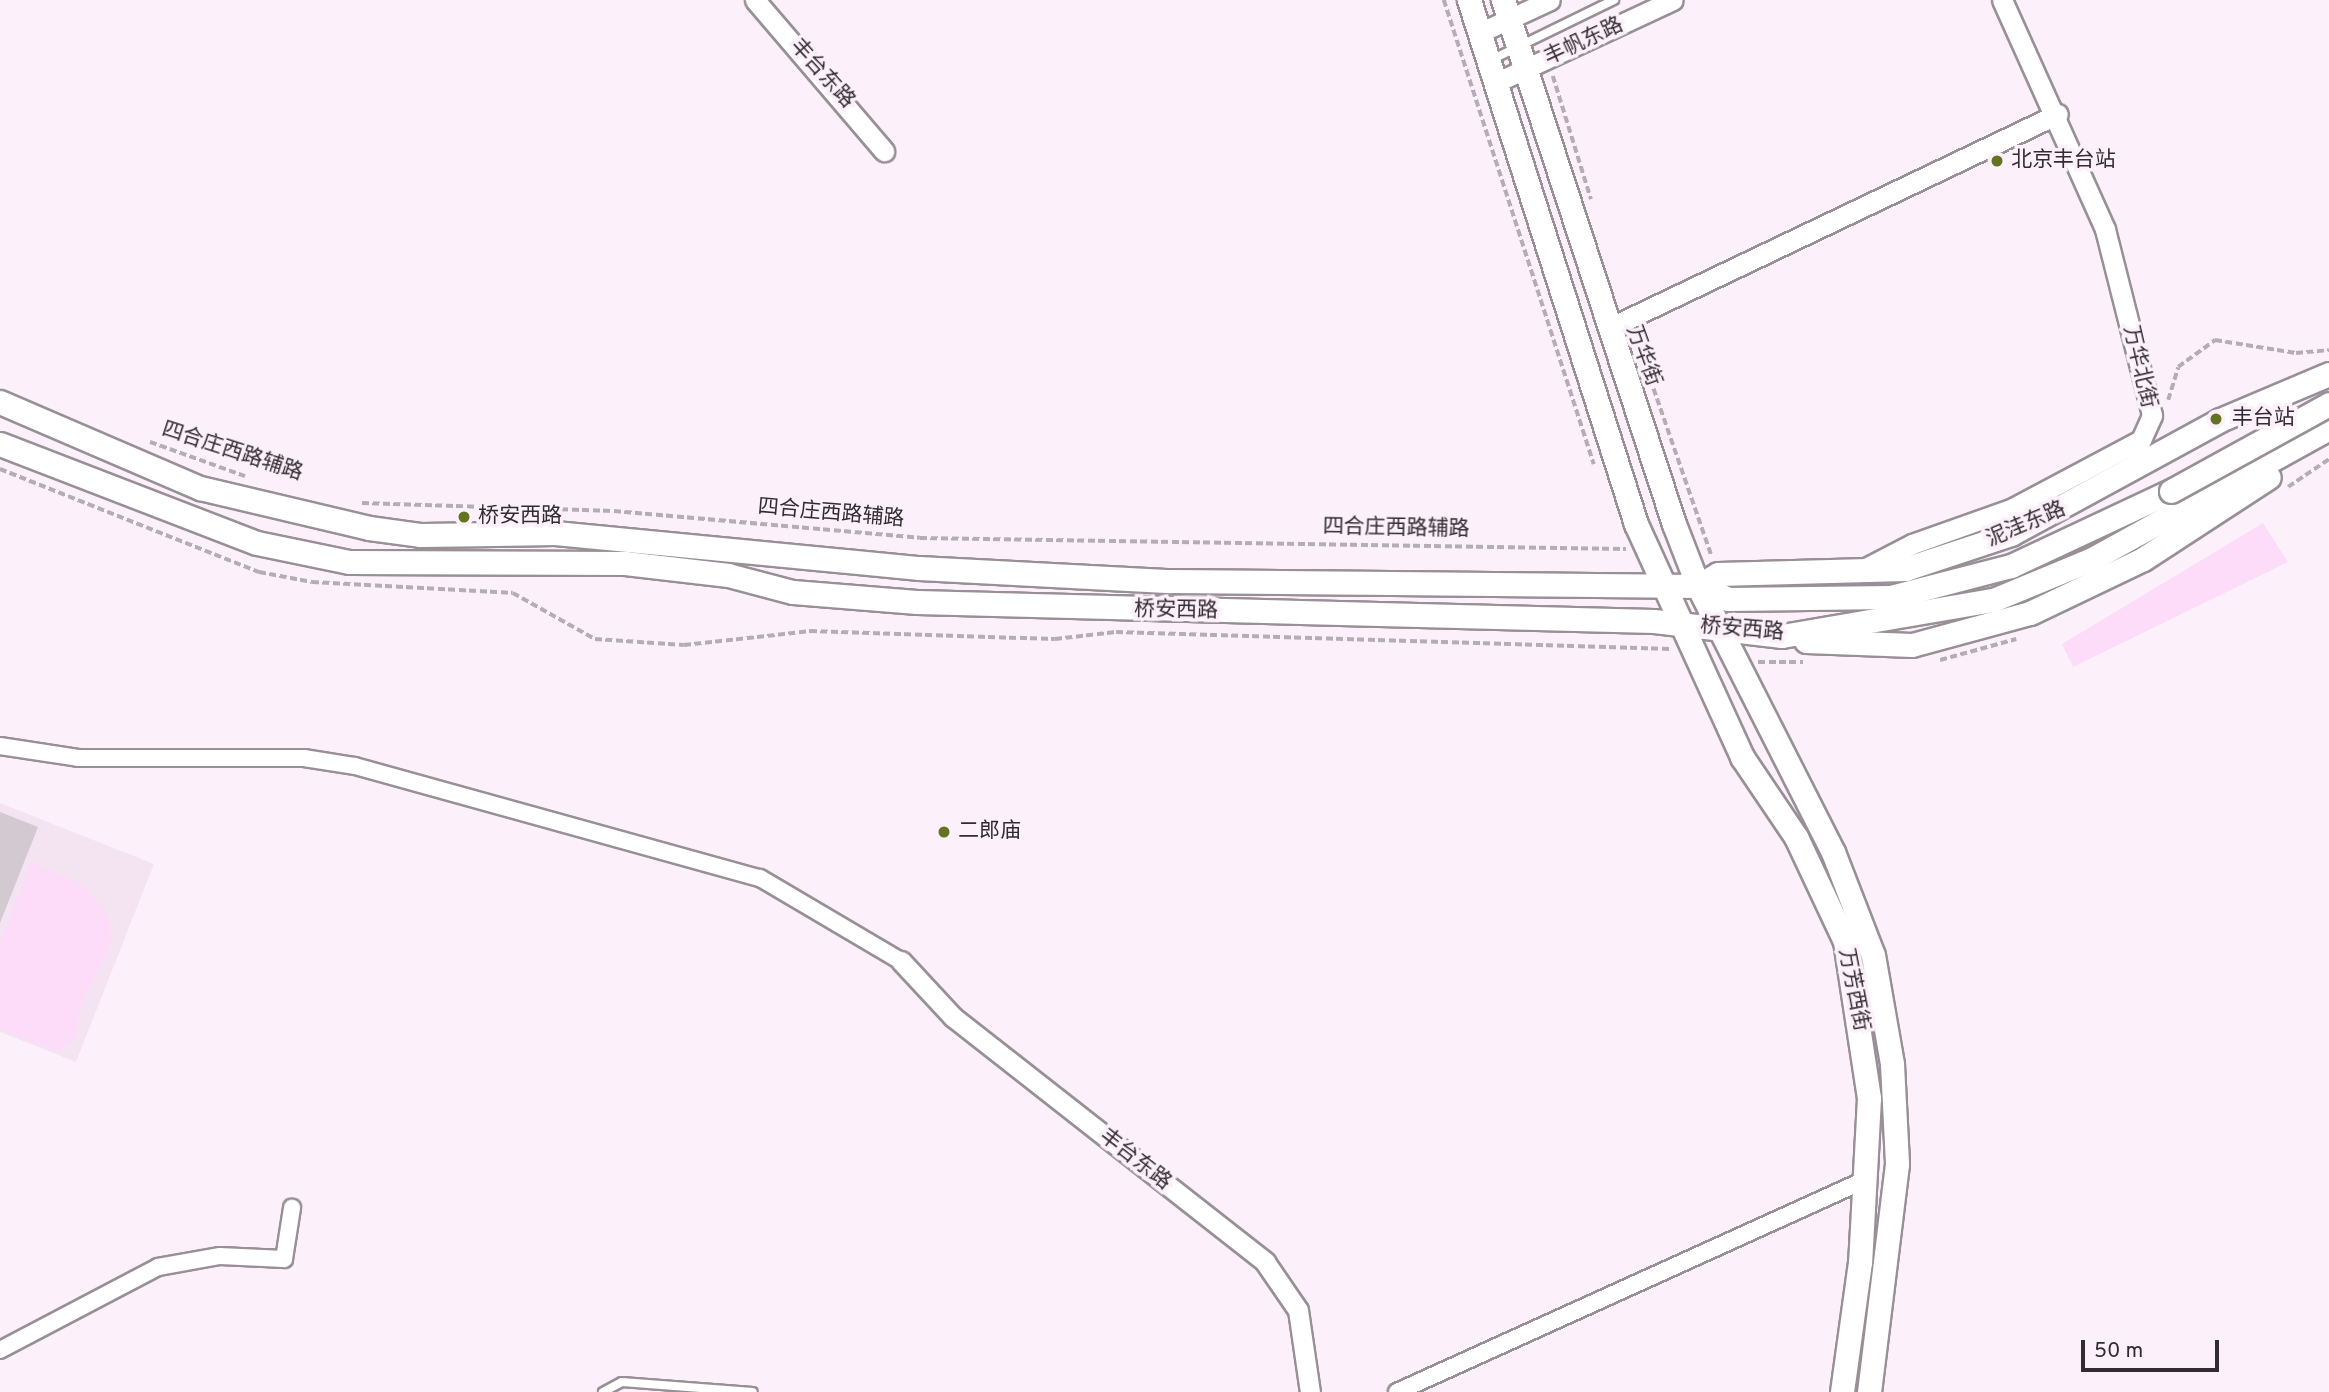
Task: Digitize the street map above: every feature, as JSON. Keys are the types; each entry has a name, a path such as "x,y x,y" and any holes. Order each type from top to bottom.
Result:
{"main road":[{"path":"1469,0 1636,524 1683,625"},
{"name":"万华街","path":"1506,10 1525,69 1620,323 1708,580 1722,631"},
{"name":"泥洼东路","path":"1708,580 1854,574 1905,569 2011,534 2220,420 2329,374"},
{"name":"桥安西路","path":"0,402 200,488 295,514 420,535 555,533 919,568 1171,581 1665,587 1708,580 1728,599 1928,590 2011,566 2177,500 2329,428"},
{"path":"2177,500 2329,404"},
{"path":"1782,636 1874,648 1912,645 2030,613 2143,559 2329,438"},
{"name":"桥安西路","path":"0,444 257,543 349,562 625,563 728,575 793,592 917,602 1683,625 1782,636 1993,600 2092,559 2177,500"},
{"name":"万芳西街","path":"1683,625 1742,757 1796,837 1845,941 1869,1098 1867,1179 1842,1392"},
{"name":"万芳西街","path":"1722,631 1833,852 1873,955 1884,1004 1897,1164 1869,1392"}],"street":[{"name":"丰台东路","path":"755,0 884,151"},
{"path":"1479,33 1506,10 1550,0"},
{"name":"丰帆东路","path":"1491,72 1525,69 1673,0"},
{"name":"万华北街","path":"1854,574 1912,544 2013,508 2083,471 2141,440 2152,415 2105,229 2058,114 2002,0"},
{"path":"1620,323 2058,114"},
{"path":"0,746 78,758 304,758 355,766 760,878 901,961"},
{"name":"丰台东路","path":"901,961 953,1017 1265,1262 1298,1310 1310,1392"},
{"path":"1397,1392 1867,1179"},
{"path":"0,1350 158,1267 220,1256 284,1259 292,1208"}],"lane":[{"path":"1491,72 1518,47 1614,0"},
{"path":"603,1392 622,1382 753,1392"}],"path":[{"path":"1548,59 1595,210"},
{"name":"万华街","path":"1620,323 1708,580"},
{"path":"2152,415 2169,399 2178,367 2215,340 2296,353 2329,350"},
{"name":"四合庄西路辅路","path":"136,437 259,481"},
{"name":"四合庄西路辅路","path":"348,501 614,511 920,538 1624,547 1632,555"}],"shaded area":[{"path":"2263,523 2288,562 2073,667 2062,644"},
{"path":"0,803 154,864 76,1062 0,1032"},
{"path":"31,861 84,885 109,918 111,943 78,1013 78,1035 59,1052 0,1029 0,944"}],"building":[{"path":"0,812 38,827 0,923"}],"place":[{"name":"北京丰台站","path":"1997,161"},
{"name":"丰台站","path":"2216,419"},
{"name":"桥安西路","path":"464,517"},
{"name":"二郎庙","path":"944,832"}]}
